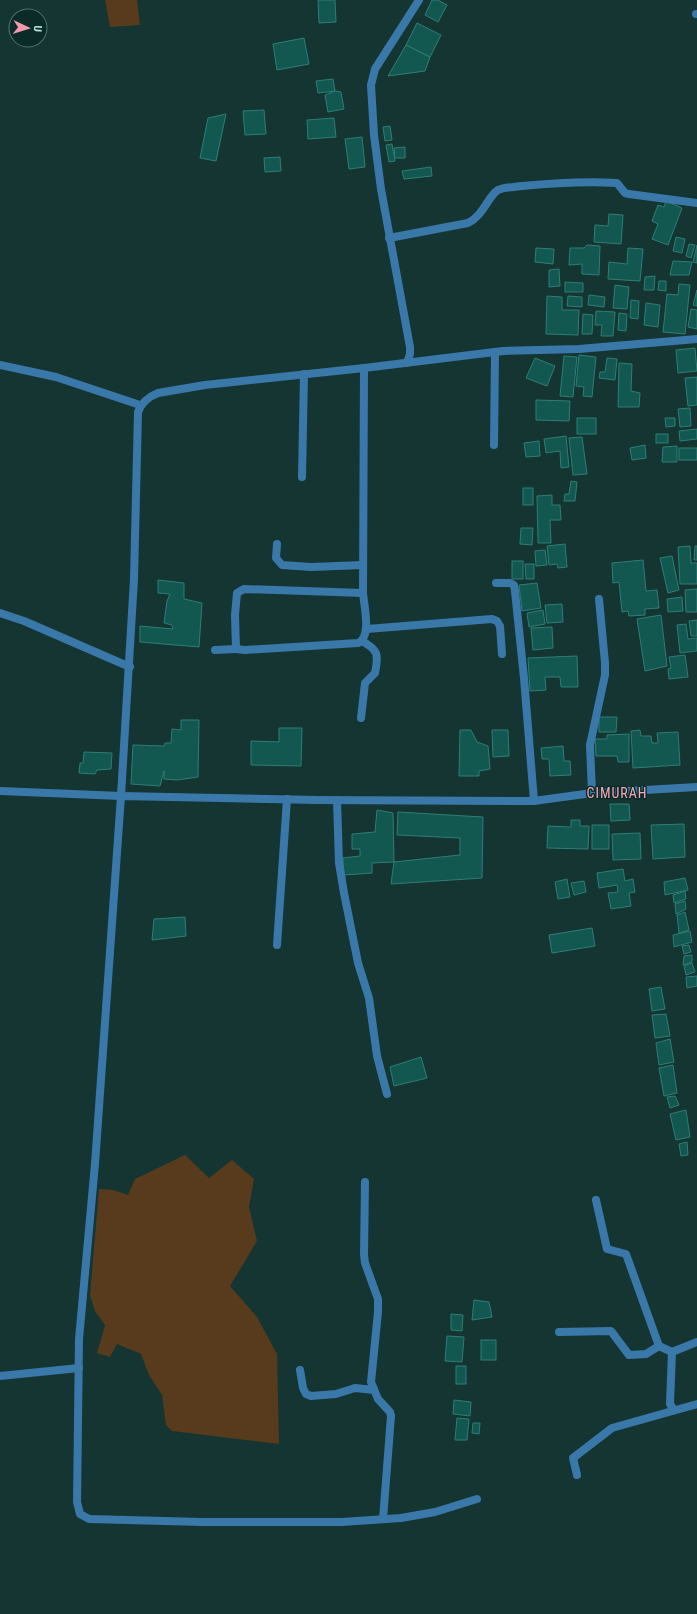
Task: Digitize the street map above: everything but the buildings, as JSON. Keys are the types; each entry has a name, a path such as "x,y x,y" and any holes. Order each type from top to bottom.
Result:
{"street":[{"path":"407,363 410,354 410,347 389,238 377,162 371,85 375,69 419,0"},
{"path":"389,238 468,223 475,220 497,191 508,188 536,185 615,183 619,184 625,193 629,194 697,203"},
{"path":"477,1499 435,1512 384,1519 342,1522 202,1522 89,1519 80,1514 77,1502 79,1339 95,1164 122,796 134,580 137,420 140,405 152,396 158,393 204,385 495,352 587,349 697,339"},
{"path":"494,446 495,352"},
{"path":"0,365 56,377 140,405"},
{"path":"215,650 245,650 358,643 365,637 366,629 363,593 364,368"},
{"path":"302,477 304,374"},
{"path":"277,544 276,558 280,564 311,567 363,565"},
{"path":"496,583 510,583 514,585 516,591 534,801"},
{"path":"236,649 237,634 235,615 237,593 239,590 363,593"},
{"path":"592,793 590,745 605,675 599,599"},
{"path":"0,613 24,621 130,667"},
{"path":"366,629 492,619 497,621 500,626 502,654"},
{"path":"361,718 365,683 375,673 376,653 373,647 362,641"},
{"path":"0,791 122,796 337,800 534,801 592,793 697,787"},
{"path":"277,945 287,799"},
{"path":"337,800 339,863 344,893 358,963 369,998 377,1056 387,1094"},
{"path":"364,1182 364,1255 365,1263 376,1293 378,1312 370,1382 378,1399 390,1412 391,1416 384,1519"},
{"path":"596,1200 607,1249 626,1254 659,1346 672,1352 697,1342"},
{"path":"559,1332 611,1331 629,1354 646,1354 659,1346"},
{"path":"672,1352 670,1404 674,1410"},
{"path":"0,1376 79,1368"},
{"path":"300,1370 304,1392 311,1396 341,1394 355,1388 374,1390"},
{"path":"577,1475 573,1458 612,1428 697,1404"}],"shaded area":[{"path":"105,0 137,0 140,25 110,27"},
{"path":"185,1155 209,1178 232,1160 254,1179 249,1207 257,1241 230,1286 257,1317 277,1354 279,1444 172,1431 166,1425 162,1395 149,1375 141,1354 117,1344 110,1357 97,1353 105,1325 95,1311 90,1295 99,1189 113,1190 128,1195 135,1179"}],"district":[{"name":"CIMURAH","path":"617,793"}]}
